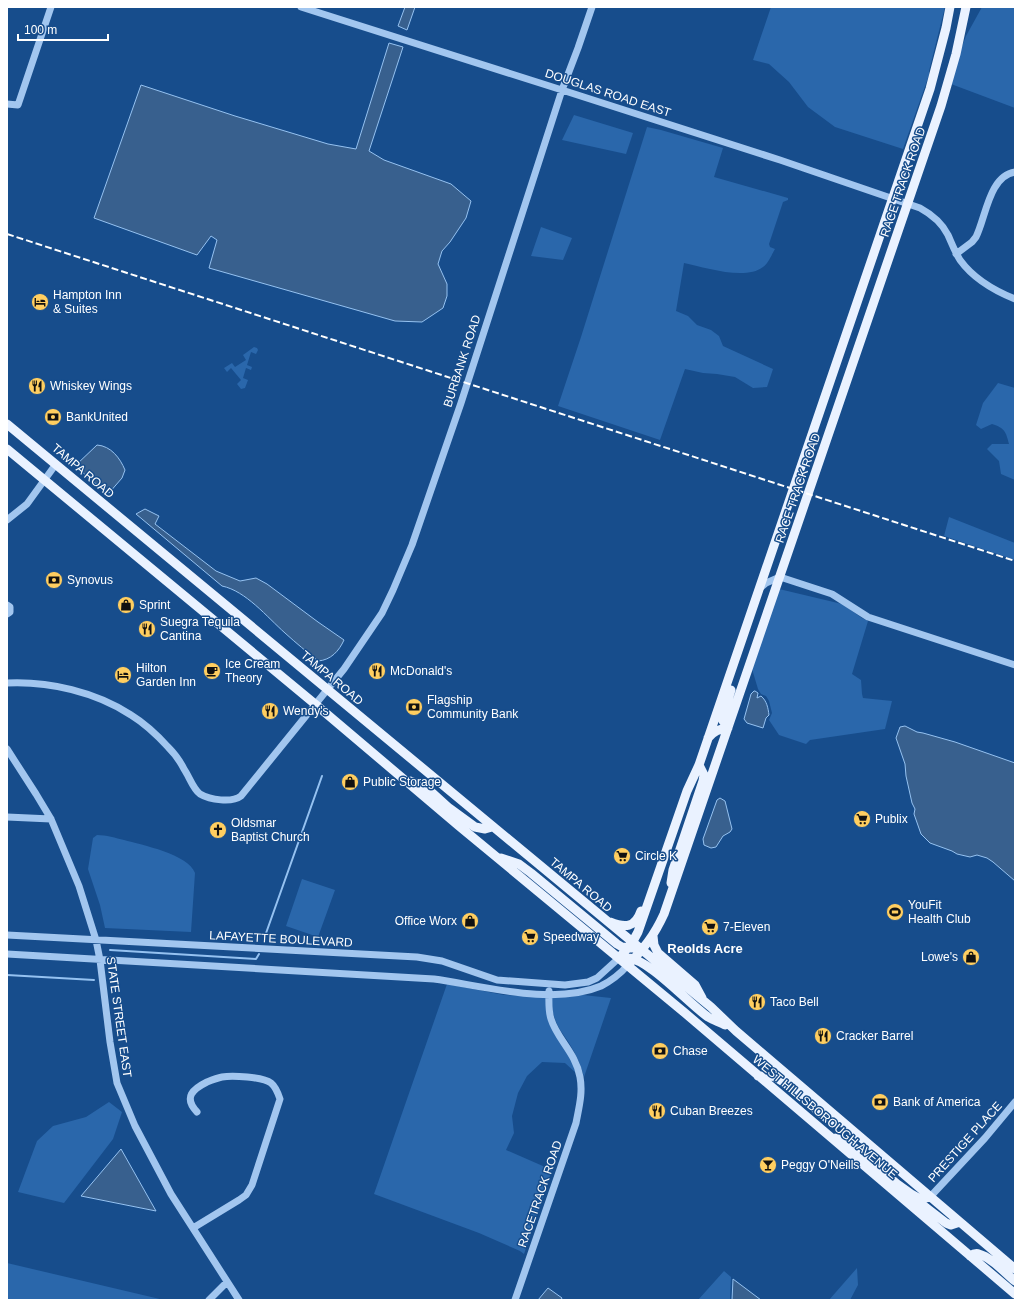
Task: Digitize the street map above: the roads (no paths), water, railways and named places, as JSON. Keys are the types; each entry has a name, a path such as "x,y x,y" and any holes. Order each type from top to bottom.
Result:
{"main road":[{"name":"RACE TRACK ROAD","path":"635,952 640,927 687,791 699,765 930,89 950,7"},
{"name":"RACE TRACK ROAD","path":"619,958 635,952 653,936 664,914 950,77 966,7"},
{"name":"TAMPA ROAD","path":"7,424 603,918 635,952"},
{"path":"7,449 619,958"},
{"path":"748,620 767,615"},
{"path":"708,738 720,729 728,728 723,721 723,716 744,649 744,633"},
{"path":"699,765 708,763 720,752"},
{"path":"670,896 672,870 703,781 704,775 699,765"},
{"path":"635,952 699,765"},
{"path":"398,775 426,788 454,812 475,827 485,829 492,826"},
{"path":"603,918 619,926 632,925 636,922 675,811 687,791"},
{"path":"496,856 519,864 611,940 622,947 635,952 648,966 708,1017 736,1031"},
{"path":"653,936 654,945 658,953 695,985 706,1004"},
{"name":"WEST HILLSBOROUGH AVENUE","path":"619,958 635,952"},
{"name":"WEST HILLSBOROUGH AVENUE","path":"635,952 645,980 1015,1294"},
{"name":"WEST HILLSBOROUGH AVENUE","path":"635,952 706,1004 1015,1269"},
{"path":"758,1076 775,1077 785,1083 830,1121 844,1123"},
{"path":"828,1134 850,1144 911,1194 920,1198 930,1197"},
{"path":"906,1201 924,1206 946,1223 951,1225 960,1222"},
{"path":"970,1256 975,1253 979,1253 1015,1281"}],"street":[{"path":"7,104 18,105 51,7"},
{"name":"DOUGLAS ROAD EAST","path":"301,7 562,90 908,203 927,211 939,222 948,235 956,254 966,267 981,280 998,291 1015,299"},
{"name":"BURBANK ROAD","path":"7,683 35,683 63,687 112,704 132,715 168,747 198,792 204,796 226,801 234,800 241,796 328,690 348,663 382,613 393,590 412,545 461,404 562,90 592,7"},
{"path":"956,254 972,242 976,237 997,183 1005,175 1015,172"},
{"path":"7,520 27,504 56,464"},
{"path":"759,589 766,583 780,577 832,594 868,617 1015,665"},
{"path":"7,605 10,607 10,612 7,614"},
{"name":"STATE STREET EAST","path":"7,749 51,819 79,886 96,940 100,960 110,1042 117,1083 135,1126 171,1194 239,1300"},
{"path":"7,817 51,819"},
{"name":"LAFAYETTE BOULEVARD","path":"7,935 417,958 442,961 497,980 570,985 588,982 597,978 619,958"},
{"path":"7,954 434,979 504,991 570,994 602,985 617,976 635,952"},
{"path":"549,984 549,994"},
{"name":"RACETRACK ROAD","path":"515,1300 576,1123 582,1094 577,1063 551,1019 549,994"},
{"path":"193,1228 246,1195 252,1185 280,1099 278,1091 272,1084 263,1079 222,1077 200,1086 191,1093 190,1100 193,1108 197,1112"},
{"name":"PRESTIGE PLACE","path":"930,1197 985,1138 1015,1102"},
{"path":"209,1300 228,1282"}],"waterway":[{"path":"265,936 322,776"},
{"path":"110,950 256,959 259,954"},
{"path":"7,975 94,980"}],"railway":[{"path":"7,234 1015,561"}],"place":[{"name":"Hampton Inn & Suites","path":"40,302"},
{"name":"Whiskey Wings","path":"37,386"},
{"name":"BankUnited","path":"53,417"},
{"name":"Synovus","path":"54,580"},
{"name":"Sprint","path":"126,605"},
{"name":"Suegra Tequila Cantina","path":"147,629"},
{"name":"Ice Cream Theory","path":"212,671"},
{"name":"McDonald's","path":"377,671"},
{"name":"Hilton Garden Inn","path":"123,675"},
{"name":"Flagship Community Bank","path":"414,707"},
{"name":"Wendy's","path":"270,711"},
{"name":"Public Storage","path":"350,782"},
{"name":"Publix","path":"862,819"},
{"name":"Oldsmar Baptist Church","path":"218,830"},
{"name":"Circle K","path":"622,856"},
{"name":"YouFit Health Club","path":"895,912"},
{"name":"Office Worx","path":"470,921"},
{"name":"7-Eleven","path":"710,927"},
{"name":"Speedway","path":"530,937"},
{"name":"Lowe's","path":"971,957"},
{"name":"Taco Bell","path":"757,1002"},
{"name":"Cracker Barrel","path":"823,1036"},
{"name":"Chase","path":"660,1051"},
{"name":"Bank of America","path":"880,1102"},
{"name":"Cuban Breezes","path":"657,1111"},
{"name":"Peggy O'Neills","path":"768,1165"}],"district":[{"name":"Reolds Acre","path":"705,948"}]}
